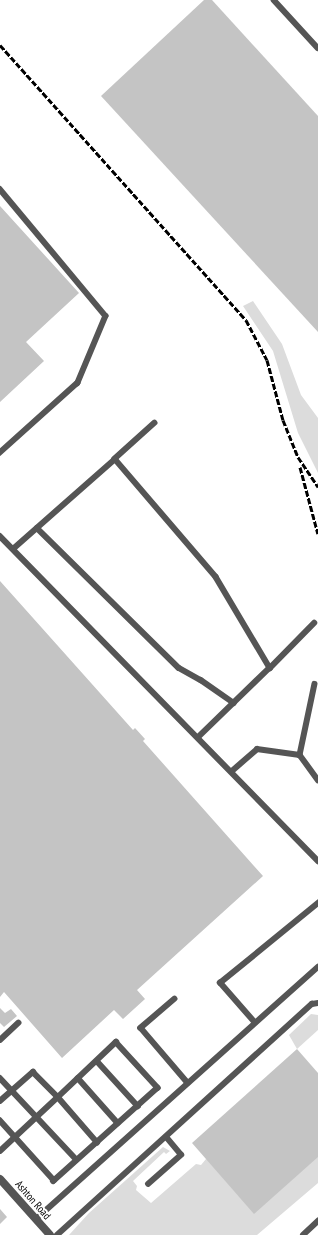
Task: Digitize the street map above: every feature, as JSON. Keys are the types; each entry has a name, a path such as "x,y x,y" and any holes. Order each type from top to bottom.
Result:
{"street":[{"name":"Ashton Road","path":"0,1179 50,1235"}],"lane":[{"path":"274,0 318,48"},
{"path":"0,189 106,316 78,382 0,453"},
{"path":"13,549 155,423"},
{"path":"116,459 216,577 270,668"},
{"path":"37,528 179,668 201,680 234,704"},
{"path":"0,536 199,737 318,861"},
{"path":"199,737 234,704 314,623"},
{"path":"300,755 315,684"},
{"path":"232,771 257,749 300,755 318,780"},
{"path":"255,1023 220,984 318,903"},
{"path":"36,1219 318,967"},
{"path":"57,1235 315,1004 318,998"},
{"path":"175,999 141,1028 188,1083"},
{"path":"0,1040 18,1023"},
{"path":"0,1121 15,1137 54,1181 158,1088 116,1042 97,1061 78,1078 36,1117 15,1137 0,1151"},
{"path":"97,1061 138,1106"},
{"path":"0,1102 33,1072 58,1097 97,1142"},
{"path":"0,1078 77,1160"},
{"path":"78,1078 118,1123"},
{"path":"148,1184 181,1154 166,1137"},
{"path":"303,1235 318,1221"}],"shaded area":[{"path":"253,301 282,344 301,395 318,418 318,473 298,433 273,351 243,306"},
{"path":"311,1014 318,1015 318,1030 297,1049 289,1035"},
{"path":"163,1147 170,1151 166,1154 164,1152 133,1181 137,1186 136,1190 151,1203 196,1164 201,1165 206,1159 318,1157 318,1183 257,1235 69,1235 89,1213"}],"building":[{"path":"204,0 212,0 318,116 318,332 101,96"},
{"path":"0,206 79,293 26,342 44,361 0,402"},
{"path":"0,581 133,730 135,728 145,739 143,741 263,876 137,990 145,999 123,1019 114,1010 62,1058 4,992 0,997"},
{"path":"0,1008 5,1013 11,1009 17,1016 4,1027 0,1023"},
{"path":"297,1049 318,1073 318,1157 254,1214 192,1143"},
{"path":"0,1209 7,1217 0,1224"}],"railway":[{"path":"0,45 246,320 267,360 283,420 298,457 318,487"},
{"path":"300,467 318,534"}]}
